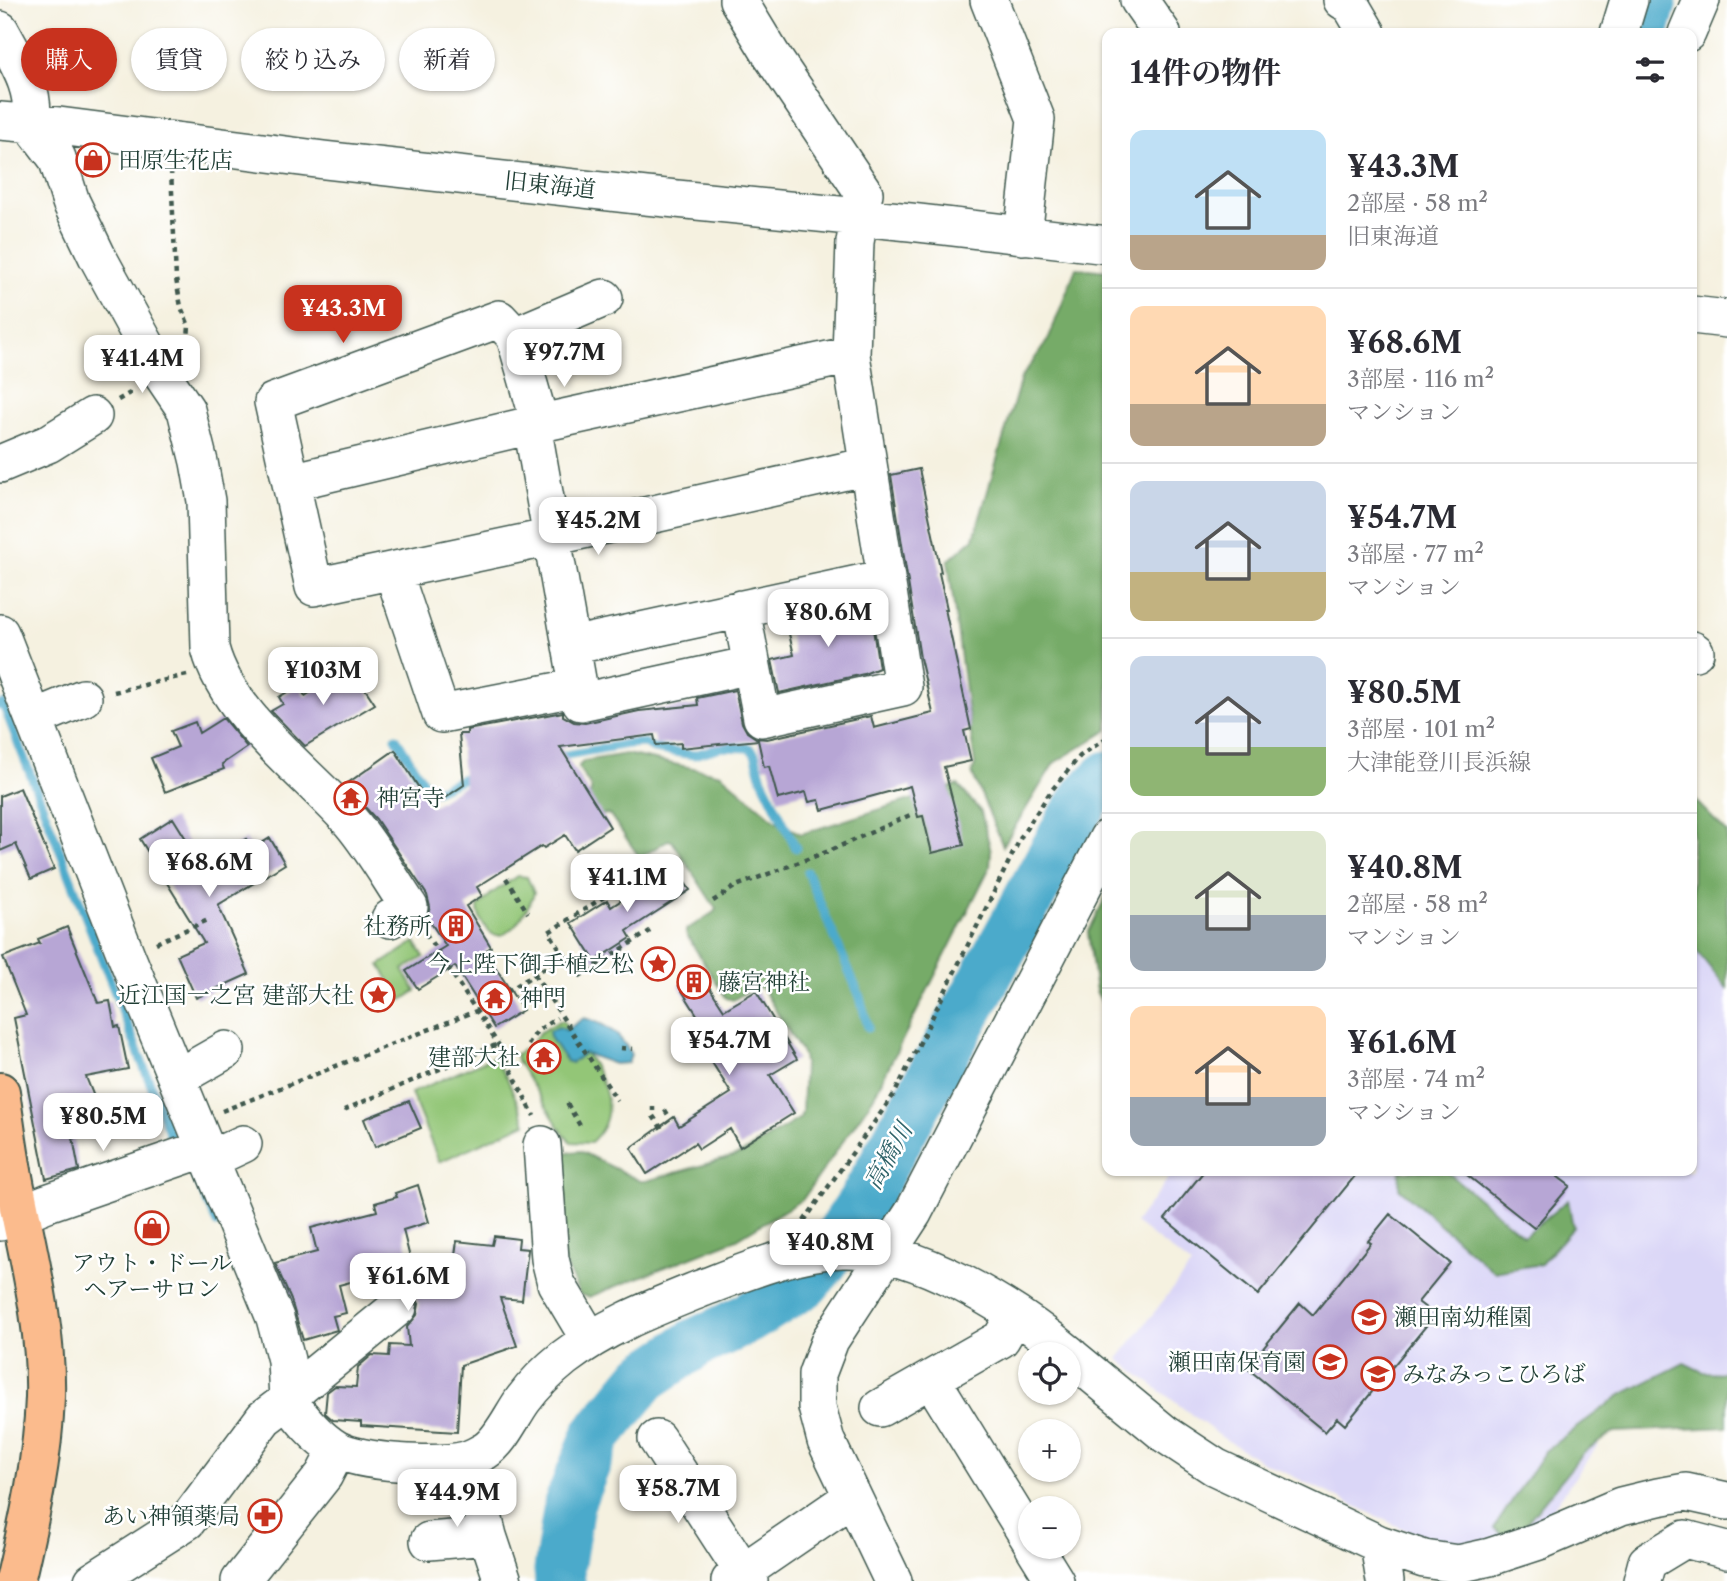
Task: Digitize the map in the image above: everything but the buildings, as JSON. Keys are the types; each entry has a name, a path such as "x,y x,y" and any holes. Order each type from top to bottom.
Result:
{"main road":[{"path":"0,1092 10,1218 43,1346 45,1397 40,1453 15,1581"}],"street":[{"path":"738,0 793,89 864,193 855,242 851,355 903,687 762,718 741,609"},
{"path":"989,0 1036,119 1023,236"},
{"path":"1139,0 1159,28"},
{"path":"1342,0 1350,4 1364,28"},
{"path":"1621,28 1629,0"},
{"path":"1690,28 1701,0"},
{"path":"0,30 28,83 33,106 15,123 0,148"},
{"path":"15,123 57,158 81,224 161,373 186,410 200,462 206,501 210,648 215,668 249,717 274,746 329,798 353,825 399,913"},
{"name":"旧東海道","path":"15,123 646,196 860,216 1102,244"},
{"path":"515,336 604,298"},
{"path":"1697,316 1727,319"},
{"path":"751,665 581,702 552,537 536,424 515,336 499,318 273,402 314,587 552,537 868,467"},
{"path":"291,482 536,424 851,355"},
{"path":"0,464 48,444 93,415"},
{"path":"393,571 441,714 579,687"},
{"path":"571,646 886,578"},
{"path":"0,632 177,1078 214,1143 275,1318 286,1360 288,1400 319,1437 337,1450 367,1459 450,1462 469,1460 489,1448 524,1398 543,1377 590,1339 613,1326 737,1275 816,1251 844,1248 877,1253 927,1267 989,1299 1037,1328 1054,1342"},
{"path":"35,718 83,698"},
{"path":"893,1581 851,1498 822,1430 817,1407 817,1374 830,1340 877,1253 913,1213 1102,850"},
{"path":"177,1078 226,1051"},
{"path":"10,1218 214,1143"},
{"path":"542,1144 550,1259 556,1283 590,1339"},
{"path":"93,1581 187,1521 264,1418 398,1307"},
{"path":"880,1408 1001,1339 1015,1315"},
{"path":"1081,1365 1165,1434 1215,1467 1379,1544 1424,1559 1458,1564 1502,1553 1539,1541 1621,1506 1658,1497 1686,1492 1727,1501"},
{"path":"932,1380 1018,1520"},
{"path":"657,1438 740,1578 851,1498"},
{"path":"240,1581 324,1475 337,1450"},
{"path":"469,1460 488,1536 503,1581"},
{"path":"429,1541 488,1536"},
{"path":"1642,1581 1647,1562 1685,1539 1727,1549"},
{"path":"1379,1544 1385,1581"},
{"path":"1041,1559 1055,1581"}],"path":[{"path":"93,415 161,373 188,338 189,326 181,307 176,279 170,182 173,141"},
{"path":"83,698 215,668"},
{"path":"802,1224 895,1093 1022,835 1051,791 1080,756 1102,741"},
{"path":"713,901 736,886 830,851 910,816"},
{"path":"506,878 528,913"},
{"path":"621,886 549,932 578,977 649,931"},
{"path":"399,913 476,1011 498,1044 537,1122 542,1144"},
{"path":"126,955 208,920"},
{"path":"214,1143 476,1011 565,954"},
{"path":"534,974 617,1100"},
{"path":"528,1045 537,1031 557,1018"},
{"path":"344,1110 498,1044"},
{"path":"621,1048 633,1049"},
{"path":"569,1104 582,1129"},
{"path":"653,1106 653,1116 664,1132"},
{"path":"665,1110 670,1118"}],"shaded area":[{"path":"1697,825 1727,859 1727,1413 1638,1389 1550,1512 1521,1530 1470,1545 1431,1542 1263,1462 1220,1436 1118,1359 1191,1265 1135,1223 1170,1176 1697,1176"}],"green space":[{"path":"1076,268 1102,270 1102,734 1054,763 1003,846 972,773 975,765 948,561 974,538 1021,378 1048,340"},
{"path":"626,754 721,774 776,821 801,834 958,785 981,812 991,851 990,867 873,1098 803,1199 737,1239 589,1297 580,1295 561,1256 554,1154 580,1151 640,1181 646,1181 739,1155 800,1118 802,1112 803,1055 762,988 755,987 733,1000 726,998 686,934 686,930 716,909 672,841 668,840 640,858 610,815 605,814 575,833 563,811 591,793 591,787 578,767 584,761"},
{"path":"1697,802 1727,833 1727,989 1697,951"},
{"path":"517,876 527,877 534,893 514,926 500,935 493,934 481,921 478,907"},
{"path":"1102,904 1102,1002 1096,991 1088,933"},
{"path":"415,942 424,957 403,970 416,991 402,1000 380,965"},
{"path":"563,1021 593,1065 607,1097 607,1113 602,1128 590,1143 571,1142 565,1136 517,1061 516,1054 531,1045 539,1033"},
{"path":"493,1057 507,1078 526,1123 439,1162 411,1093"},
{"path":"1400,1176 1452,1176 1524,1236 1568,1200 1573,1227 1541,1264 1494,1272 1399,1188"},
{"path":"1684,1363 1703,1372 1727,1373 1727,1427 1614,1432 1584,1452 1511,1542 1494,1528 1545,1451 1619,1396"}],"water":[{"path":"584,1018 599,1023 617,1036 631,1055 628,1063 614,1064 584,1053 571,1063 566,1061 549,1031 559,1027 566,1030"}],"waterway":[{"name":"高橋川","path":"1644,28 1652,0"},
{"path":"0,705 3,704 171,1137"},
{"path":"396,738 430,793 473,774"},
{"path":"555,757 645,743 653,749 694,755 721,747 750,748 796,848"},
{"name":"高橋川","path":"560,1581 559,1570 569,1504 597,1435 645,1377 696,1343 747,1319 805,1283 822,1263 864,1200 1070,823 1088,795 1102,782"},
{"path":"807,872 860,997 868,1027"},
{"path":"194,1174 217,1223"}],"place":[{"name":"田原生花店","path":"93,160"},
{"name":"神宮寺","path":"351,798"},
{"name":"社務所","path":"456,926"},
{"name":"今上陛下御手植之松","path":"658,964"},
{"name":"藤宮神社","path":"694,982"},
{"name":"近江国一之宮 建部大社","path":"378,995"},
{"name":"神門","path":"495,998"},
{"name":"建部大社","path":"544,1057"},
{"name":"アウト・ドール ヘアーサロン","path":"152,1228"},
{"name":"瀬田南幼稚園","path":"1369,1317"},
{"name":"瀬田南保育園","path":"1330,1362"},
{"name":"みなみっこひろば","path":"1378,1374"},
{"name":"あい神領薬局","path":"265,1516"}]}
